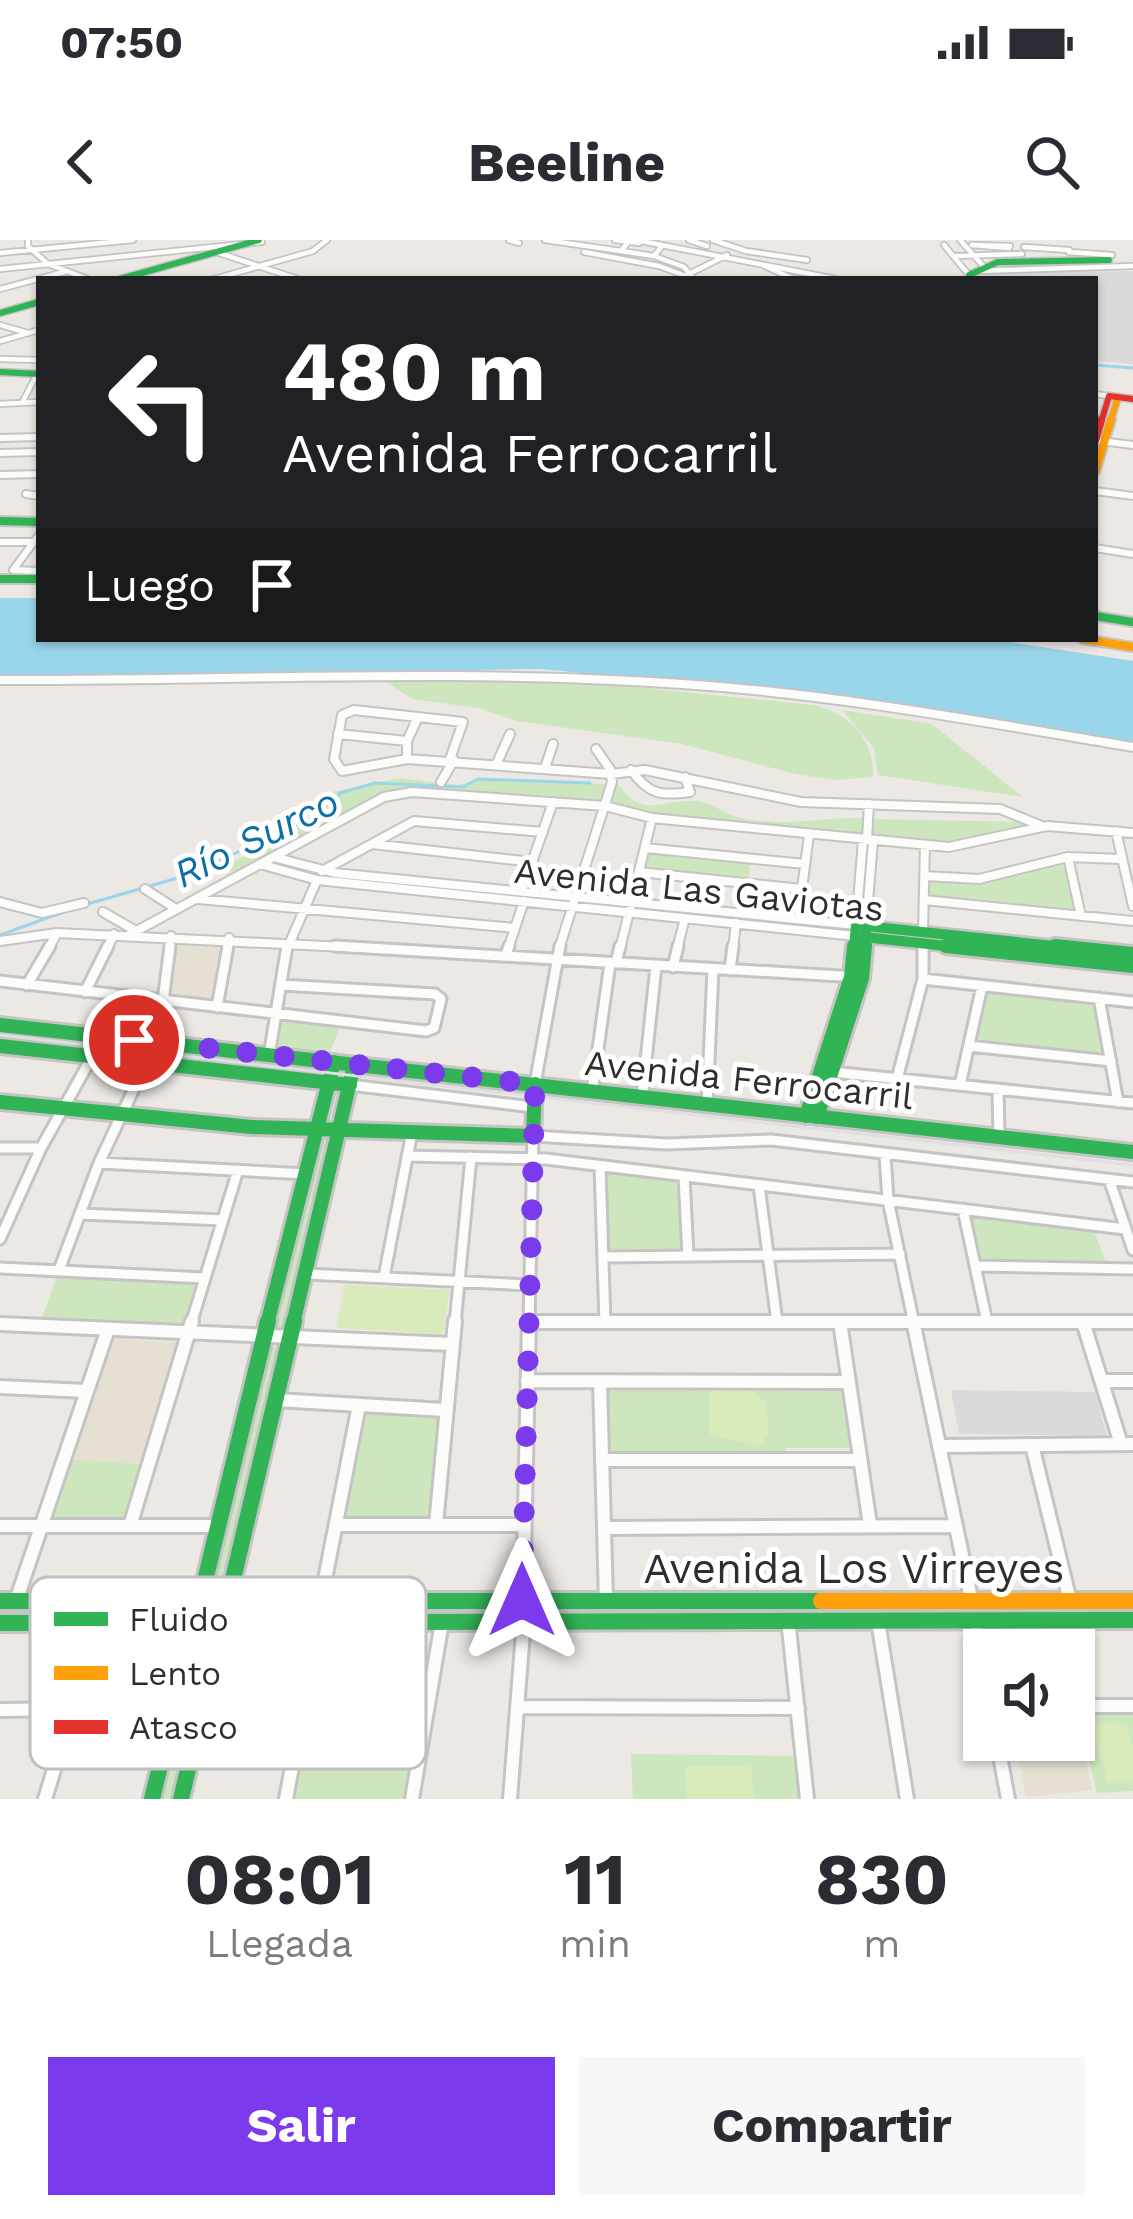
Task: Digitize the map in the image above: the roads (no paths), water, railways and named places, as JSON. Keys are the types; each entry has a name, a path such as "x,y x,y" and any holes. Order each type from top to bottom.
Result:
{"main road":[{"path":"139,276 258,240"},
{"path":"131,276 218,253"},
{"path":"974,271 1036,253 1111,258"},
{"path":"0,314 36,304"},
{"path":"0,373 36,369"},
{"path":"1098,436 1107,396 1133,399"},
{"path":"1,521 36,520"},
{"path":"0,583 36,579"},
{"path":"1098,618 1133,624"},
{"path":"1098,635 1133,643"},
{"path":"1098,640 1133,643"},
{"path":"812,1116 832,1072 856,977 861,931"},
{"name":"Avenida Las Gaviotas","path":"861,931 1133,954"},
{"name":"Avenida Las Gaviotas","path":"1033,949 1133,966"},
{"path":"812,1116 856,977"},
{"name":"Avenida Ferrocarril","path":"0,1025 1133,1153"},
{"path":"0,1046 350,1085"},
{"path":"202,1577 334,1063"},
{"path":"234,1577 354,1064"},
{"path":"0,1102 317,1131 533,1136 535,1084"},
{"name":"Avenida Los Virreyes","path":"426,1600 1133,1601"},
{"name":"Avenida Los Virreyes","path":"0,1601 30,1601"},
{"name":"Avenida Los Virreyes","path":"426,1622 1133,1620"},
{"path":"152,1799 159,1769"},
{"path":"181,1799 188,1769"}],"street":[{"path":"28,240 30,249 47,263 80,276"},
{"path":"0,252 111,240"},
{"path":"30,249 133,240"},
{"path":"164,240 172,249"},
{"path":"0,272 258,240"},
{"path":"225,276 313,251 327,240"},
{"path":"509,240 519,243"},
{"path":"545,240 654,256 672,261 692,276"},
{"path":"615,240 807,260"},
{"path":"621,251 631,240"},
{"path":"631,240 665,247 654,256"},
{"path":"689,240 723,253"},
{"path":"713,240 788,276"},
{"path":"984,240 991,245"},
{"path":"1031,240 1036,253"},
{"path":"1056,240 1036,253 991,245 972,244 1036,253 1133,266"},
{"path":"962,243 974,271 954,256 944,245 962,243"},
{"path":"584,252 690,276"},
{"path":"218,253 286,276"},
{"path":"694,276 723,253"},
{"path":"740,254 822,268"},
{"path":"954,256 974,271"},
{"path":"1111,258 1133,266"},
{"path":"659,266 672,261"},
{"path":"756,261 823,276"},
{"path":"633,265 668,276"},
{"path":"48,276 66,271"},
{"path":"0,272 22,283"},
{"path":"232,274 238,276"},
{"path":"0,289 36,279"},
{"path":"0,325 36,333"},
{"path":"0,341 29,333"},
{"path":"0,359 36,368"},
{"path":"22,403 36,373"},
{"path":"28,391 36,390"},
{"path":"0,418 3,404 36,402"},
{"path":"0,438 36,436"},
{"path":"1098,441 1133,445"},
{"path":"0,489 22,452"},
{"path":"0,453 36,452"},
{"path":"6,475 36,477"},
{"path":"28,479 36,478"},
{"path":"1098,491 1133,496"},
{"path":"26,494 36,496"},
{"path":"0,542 36,538"},
{"path":"36,538 14,571 36,578"},
{"path":"1098,548 1133,554"},
{"path":"0,562 17,562"},
{"path":"0,680 305,676 621,680 858,700 1133,747"},
{"path":"441,782 452,759 463,722 348,711 334,759 342,770 407,759 452,759 545,768 611,779 631,770 801,802 1000,809 1042,826 1133,833"},
{"path":"407,759 406,741 418,717"},
{"path":"338,734 406,741"},
{"path":"497,764 509,734"},
{"path":"545,768 553,744"},
{"path":"535,1084 556,959 611,779 596,749"},
{"path":"631,770 646,794 654,796 690,792 686,777"},
{"path":"133,933 384,797 412,792 605,806 652,818 926,845 971,846 1042,826"},
{"path":"506,955 553,802"},
{"path":"861,931 869,805"},
{"path":"592,1092 613,963 652,818"},
{"path":"269,1056 288,941 320,876 422,820 543,832"},
{"path":"1117,831 1133,906"},
{"path":"798,919 809,835"},
{"path":"372,844 533,862"},
{"path":"897,1078 923,979 926,845"},
{"path":"645,848 805,864"},
{"path":"925,876 997,876 1069,856 1121,860"},
{"path":"1069,856 1081,916"},
{"name":"Avenida Las Gaviotas","path":"273,857 320,876"},
{"name":"Avenida Las Gaviotas","path":"260,864 320,876 798,919 861,931"},
{"path":"639,872 802,889"},
{"path":"145,889 176,909"},
{"path":"196,899 515,928"},
{"path":"924,900 1133,921"},
{"path":"0,902 42,913 84,903"},
{"name":"Avenida Las Gaviotas","path":"630,907 685,918 861,931"},
{"path":"103,911 133,933"},
{"path":"674,967 685,918"},
{"path":"730,970 736,923"},
{"path":"0,941 57,933 133,933 856,977"},
{"path":"27,985 57,933"},
{"path":"85,992 114,934"},
{"path":"163,1001 171,935"},
{"path":"217,1007 229,938"},
{"path":"642,1098 656,966"},
{"path":"707,1106 713,969"},
{"path":"923,979 1133,1002"},
{"path":"0,981 425,1031 434,1028 441,999 434,994 281,985"},
{"path":"960,1085 982,986"},
{"path":"1099,998 1118,1102"},
{"path":"969,1046 1111,1061"},
{"path":"0,1239 41,1148 92,1057"},
{"path":"58,1270 99,1163 146,1063"},
{"path":"832,1072 1133,1103"},
{"path":"350,1085 533,1107"},
{"path":"998,1089 998,1137"},
{"path":"384,1277 412,1132"},
{"path":"510,1799 525,1622 533,1136 667,1144 771,1140 1133,1182"},
{"path":"0,1148 41,1148"},
{"path":"885,1155 887,1200 916,1322 976,1629"},
{"path":"407,1156 532,1158 1125,1229"},
{"path":"436,1525 471,1157"},
{"path":"99,1163 306,1174"},
{"path":"600,1166 604,1323"},
{"path":"130,1526 238,1170"},
{"path":"684,1176 688,1256"},
{"path":"1108,1179 1133,1250"},
{"path":"759,1186 777,1322"},
{"path":"0,1199 18,1199"},
{"path":"963,1209 987,1322"},
{"path":"80,1214 223,1220"},
{"path":"603,1257 901,1254"},
{"path":"976,1266 1133,1269"},
{"path":"0,1268 205,1278"},
{"path":"306,1274 528,1285"},
{"path":"529,1322 1133,1322"},
{"path":"840,1322 870,1525"},
{"path":"941,1446 1127,1444 1083,1322"},
{"path":"0,1324 452,1344"},
{"path":"16,1601 108,1329"},
{"path":"527,1381 848,1382"},
{"path":"600,1381 606,1602"},
{"path":"1102,1381 1133,1381"},
{"path":"0,1403 3,1387 87,1391"},
{"path":"275,1400 445,1410"},
{"path":"326,1577 359,1405"},
{"path":"1032,1445 1070,1600"},
{"path":"602,1460 860,1460"},
{"path":"336,1526 523,1525"},
{"path":"0,1526 215,1526"},
{"path":"604,1528 955,1526"},
{"path":"788,1619 807,1799"},
{"path":"878,1619 907,1799"},
{"path":"426,1716 442,1622"},
{"path":"1095,1706 1133,1706"},
{"path":"519,1707 798,1708"},
{"path":"0,1710 30,1710"},
{"path":"1001,1761 1008,1799"},
{"path":"45,1799 54,1769"},
{"path":"286,1799 292,1769"},
{"path":"412,1799 417,1769"}],"water":[{"path":"0,598 36,598 36,642 1010,642 1133,661 1133,743 887,701 540,669 0,676"}],"waterway":[{"path":"1098,365 1133,368"},
{"name":"Río Surco","path":"84,905 188,875 329,810 340,793 375,783 463,787 478,779 590,783"},
{"name":"Río Surco","path":"0,935 69,910"}],"railway":[{"path":"0,1035 1133,1165"}]}
